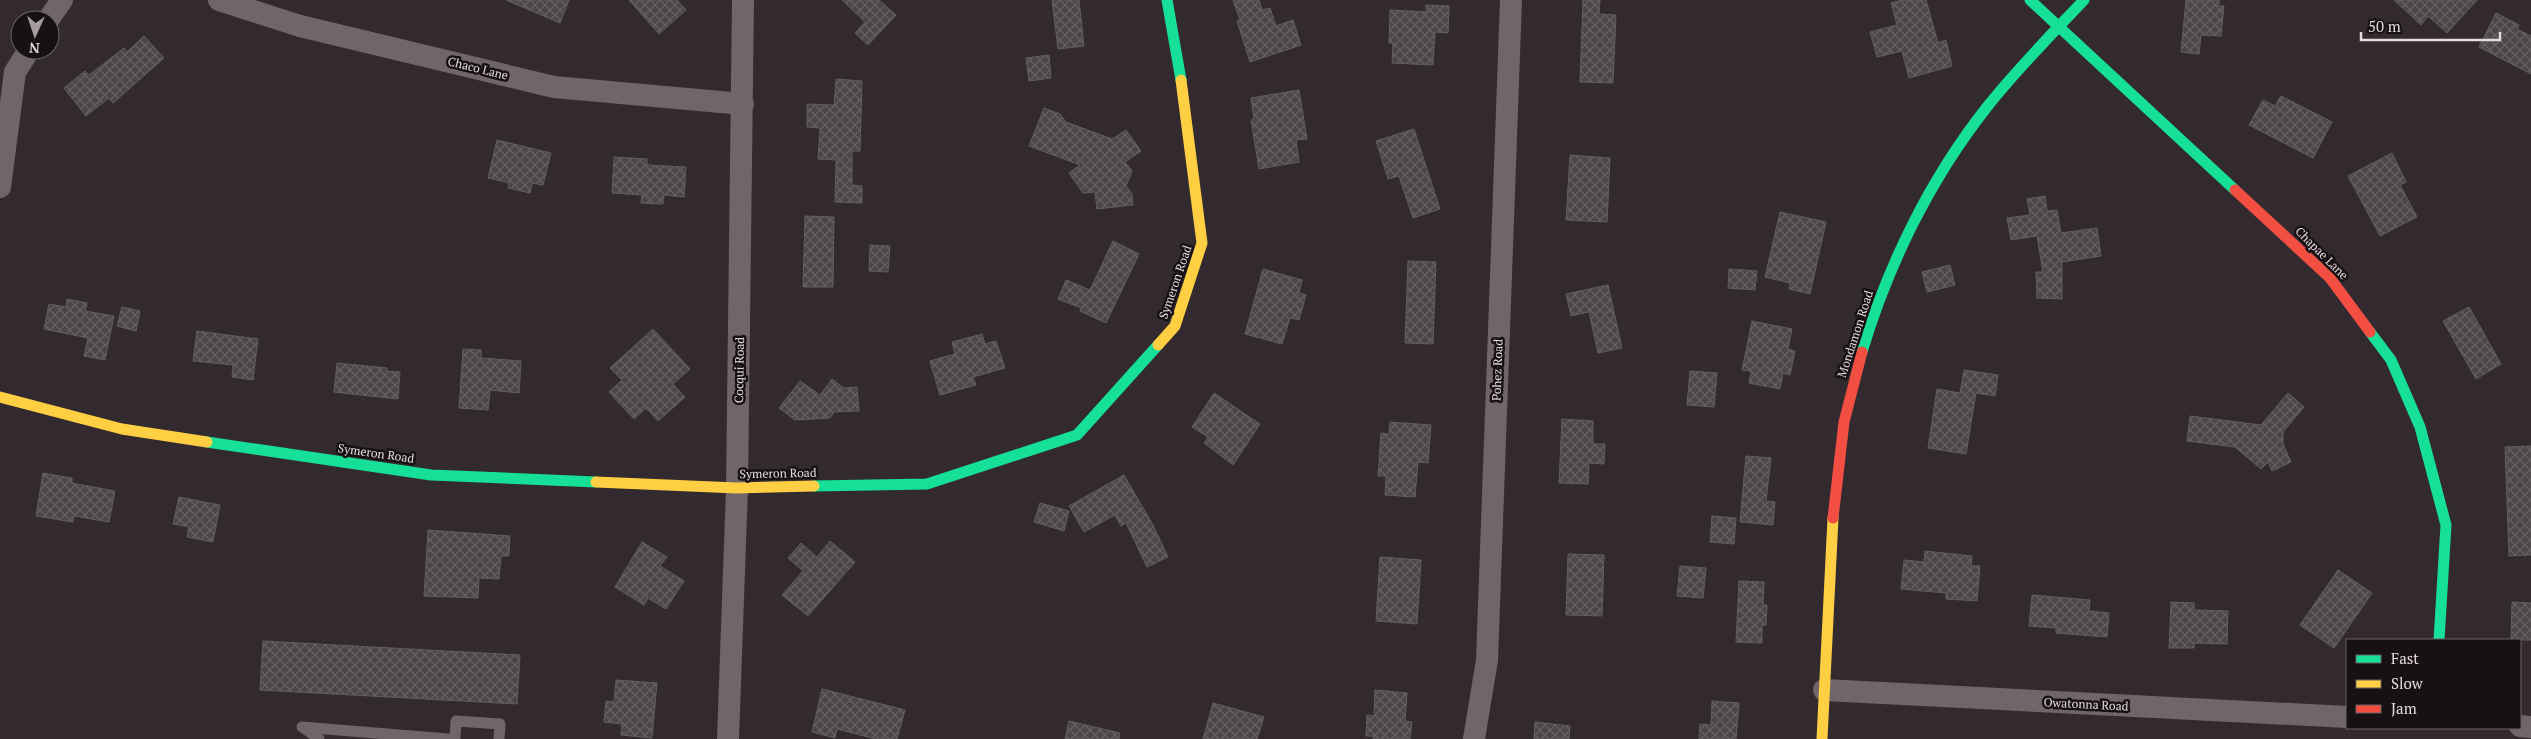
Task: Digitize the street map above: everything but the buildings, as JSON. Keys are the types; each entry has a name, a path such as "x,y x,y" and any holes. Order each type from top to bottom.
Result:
{"street":[{"name":"Chaco Lane","path":"219,0 300,26 554,87 743,104"},
{"name":"Cocqui Road","path":"728,739 737,488 743,0"},
{"name":"Symeron Road","path":"0,397 122,429 431,475 737,488 927,484 1077,435 1175,326 1202,243 1178,58 1167,0"},
{"name":"Pohez Road","path":"1474,739 1487,660 1511,0"},
{"name":"Chapae Lane","path":"2030,0 2330,278 2392,360 2420,428 2446,525 2439,639"},
{"name":"Mondamon Road","path":"1822,739 1829,564 1837,469 1853,384 1878,302 1915,222 1947,165 1987,108 2084,0"},
{"path":"0,187 15,72 23,60"},
{"name":"Owatonna Road","path":"1824,690 2346,718"}],"lane":[{"path":"455,739 456,721 500,724 499,739"},
{"path":"319,739 302,727 448,739"}],"traffic: fast":[{"path":"1167,0 1181,80"},
{"path":"2030,0 2235,190"},
{"path":"1862,352 1872,319 1898,255 1929,193 1947,163 1998,93 2084,0"},
{"path":"2370,332 2391,360 2420,427 2446,525 2439,639"},
{"path":"814,486 927,484 1077,435 1158,345"},
{"path":"207,442 431,475 596,482"}],"traffic: slow":[{"path":"1158,345 1175,326 1202,243 1181,80"},
{"path":"0,397 122,429 207,442"},
{"path":"596,482 737,488 814,486"},
{"path":"1822,739 1833,518"}],"traffic: jam":[{"path":"2235,190 2330,278 2370,332"},
{"path":"1833,518 1844,422 1862,352"}]}
